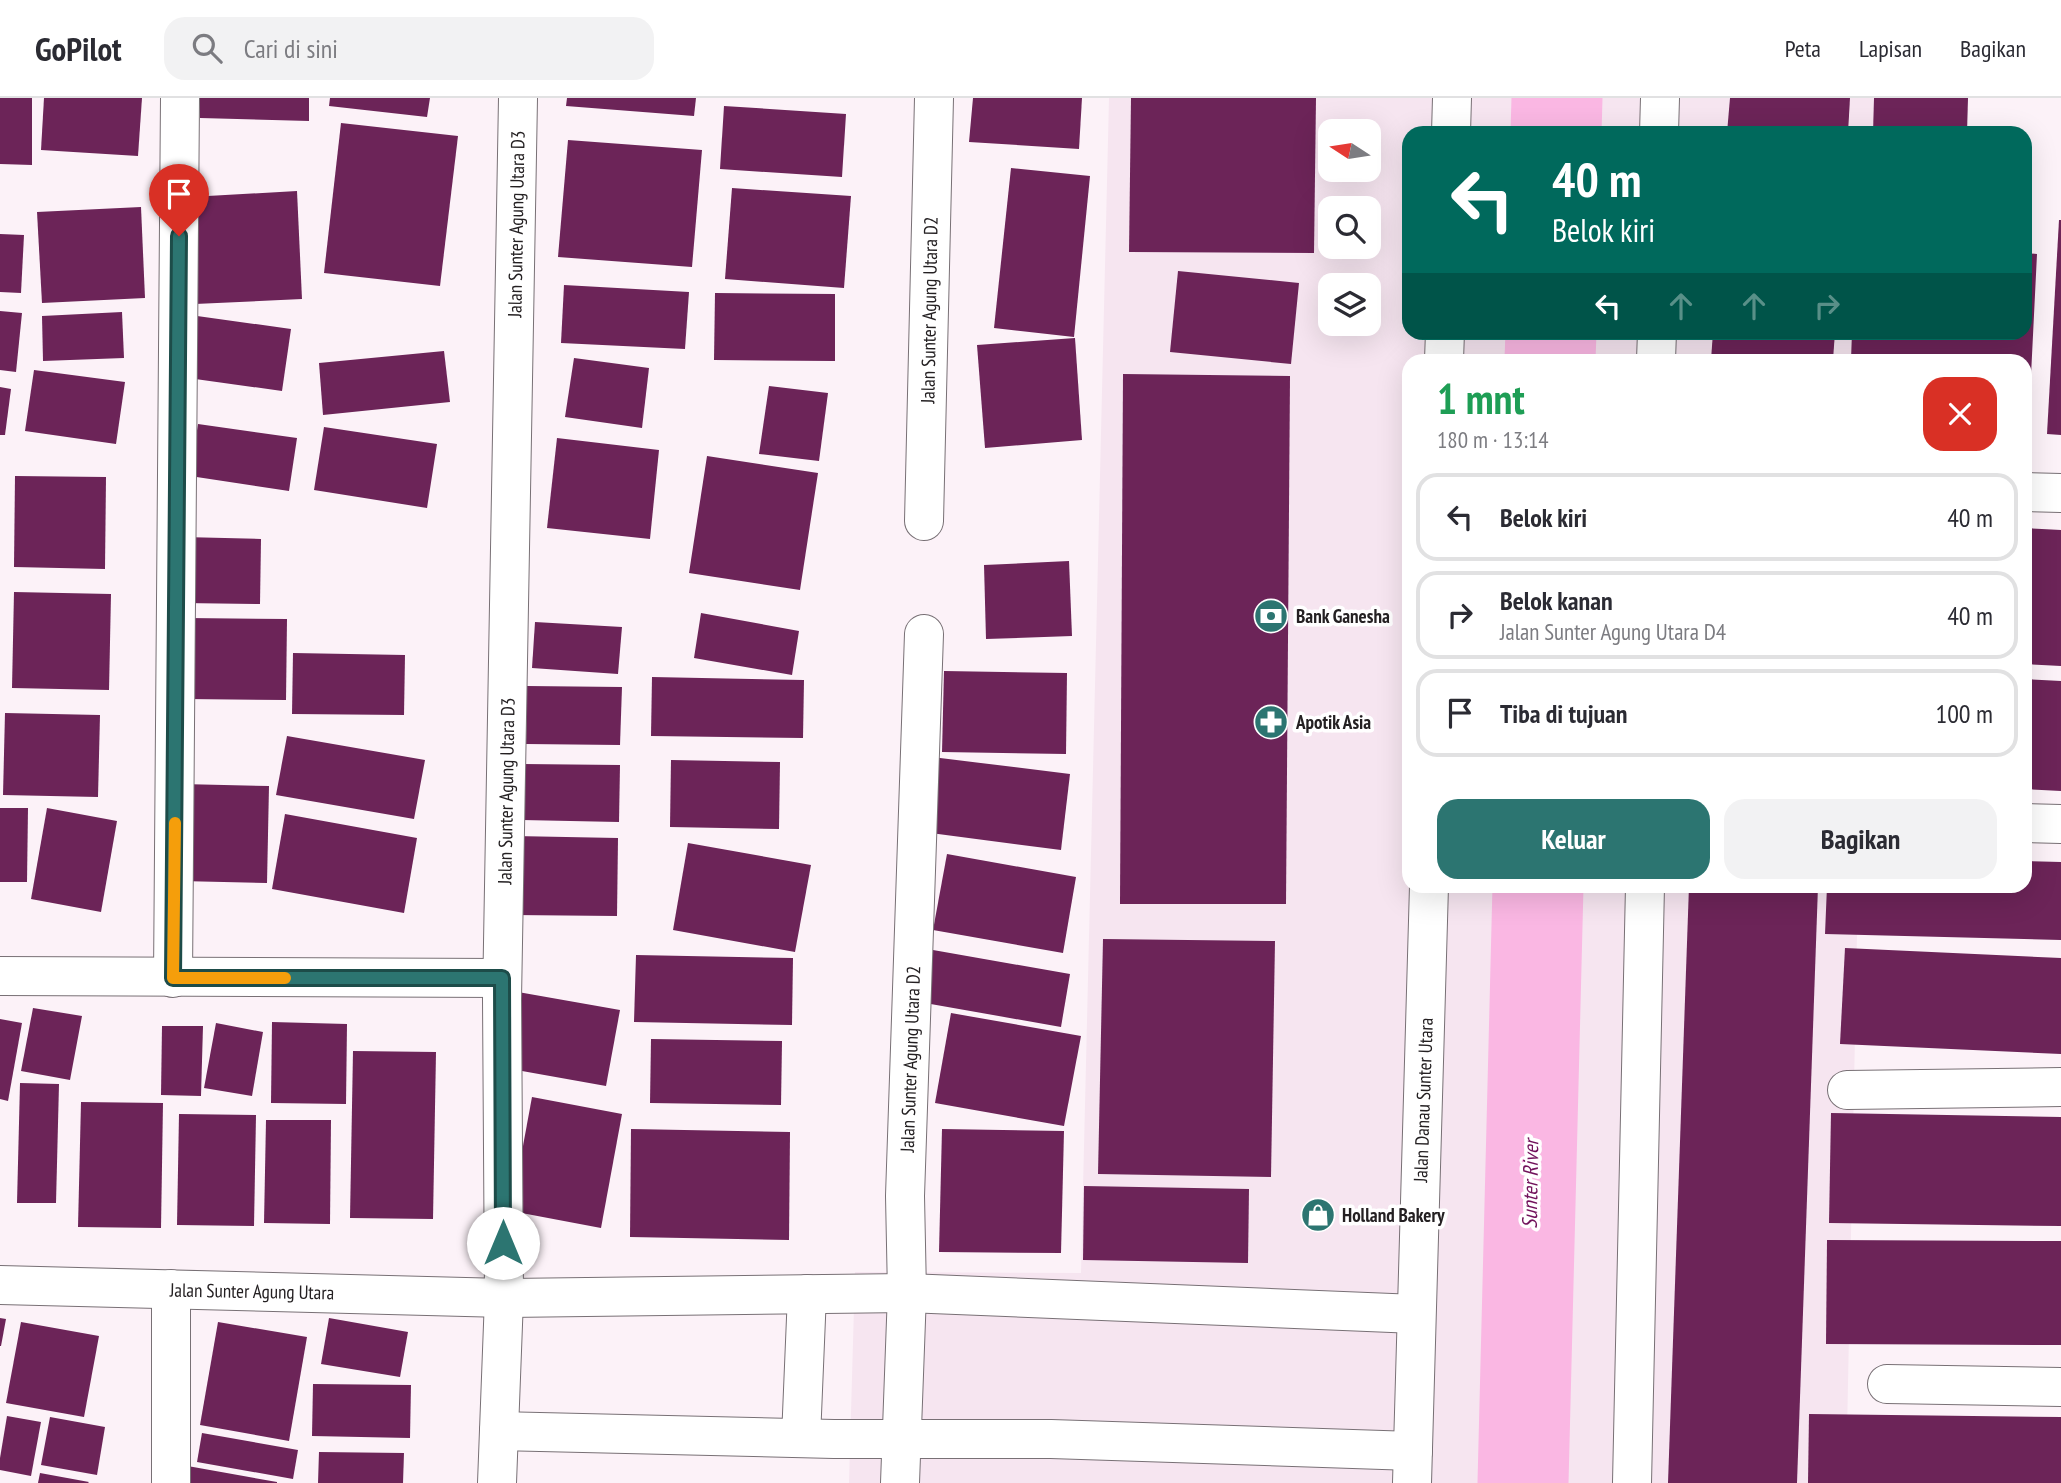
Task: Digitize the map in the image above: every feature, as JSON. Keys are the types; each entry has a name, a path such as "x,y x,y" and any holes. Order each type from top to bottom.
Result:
{"street":[{"path":"173,978 180,98"},
{"name":"Jalan Sunter Agung Utara D3","path":"498,1483 504,1298 502,978 518,98"},
{"name":"Jalan Sunter Agung Utara D2","path":"924,521 934,98"},
{"path":"1451,126 1452,98"},
{"path":"1660,98 1660,126"},
{"path":"2032,492 2061,493"},
{"name":"Jalan Sunter Agung Utara D2","path":"901,1483 907,1293 905,1195 924,634"},
{"path":"2032,823 2061,824"},
{"name":"Jalan Danau Sunter Utara","path":"1413,1467 1429,893"},
{"path":"1632,1483 1645,893"},
{"path":"0,976 502,978"},
{"path":"1847,1090 2061,1087"},
{"name":"Jalan Sunter Agung Utara","path":"0,1285 504,1298 907,1293 1416,1314"},
{"path":"171,1289 171,1483"},
{"path":"801,1438 807,1294"},
{"path":"1887,1384 2061,1387"},
{"path":"499,1431 801,1438 1051,1439 1413,1467"}],"shaded area":[{"path":"1109,98 1874,98 1874,126 1402,126 1402,340 1870,340 1869,354 1402,354 1402,893 1858,893 1846,1483 849,1483 855,1272 1081,1273"}],"building":[{"path":"0,98 32,98 32,165 0,164"},
{"path":"44,98 142,98 138,156 41,150"},
{"path":"200,98 309,98 309,121 200,118"},
{"path":"330,98 430,98 427,117 329,106"},
{"path":"567,98 696,98 694,116 566,106"},
{"path":"973,98 1082,98 1079,149 969,142"},
{"path":"1131,98 1316,98 1314,253 1129,252"},
{"path":"1730,98 1850,98 1848,126 1728,126"},
{"path":"1874,98 1968,98 1967,126 1873,126"},
{"path":"724,106 846,114 842,177 720,169"},
{"path":"341,123 458,136 440,286 324,273"},
{"path":"568,140 702,150 692,267 558,257"},
{"path":"1011,168 1090,176 1074,337 994,328"},
{"path":"732,188 851,196 844,288 725,279"},
{"path":"297,191 302,299 195,304 190,197"},
{"path":"141,207 145,298 42,303 37,212"},
{"path":"2061,220 2061,435 2047,434"},
{"path":"0,234 24,235 21,293 0,292"},
{"path":"2032,254 2037,254 2032,355 1851,354 1852,340 2032,340"},
{"path":"1178,271 1299,283 1291,364 1170,352"},
{"path":"564,285 689,292 685,349 561,343"},
{"path":"715,293 835,294 835,361 714,360"},
{"path":"0,311 22,313 16,372 0,370"},
{"path":"122,312 124,358 43,361 42,316"},
{"path":"190,315 291,329 282,391 181,377"},
{"path":"1075,338 1082,440 985,448 977,345"},
{"path":"1712,340 1834,340 1833,354 1711,354"},
{"path":"444,351 450,402 323,415 319,363"},
{"path":"574,358 649,368 642,428 565,417"},
{"path":"34,370 125,382 116,444 25,431"},
{"path":"1123,374 1290,376 1286,904 1120,904"},
{"path":"769,386 828,393 819,461 759,454"},
{"path":"0,387 11,389 5,435 0,435"},
{"path":"198,424 297,438 289,491 190,476"},
{"path":"324,427 437,444 427,508 314,490"},
{"path":"557,438 659,450 650,539 547,528"},
{"path":"707,456 818,473 800,590 689,573"},
{"path":"15,476 106,477 105,569 14,567"},
{"path":"2032,528 2061,530 2061,666 2032,664"},
{"path":"183,537 261,539 260,604 182,603"},
{"path":"1069,561 1072,636 986,639 984,565"},
{"path":"14,592 111,594 109,690 12,688"},
{"path":"701,613 799,631 792,675 694,658"},
{"path":"187,618 287,619 286,700 185,699"},
{"path":"535,622 622,627 618,674 532,668"},
{"path":"293,653 405,655 404,715 292,714"},
{"path":"944,671 1067,673 1066,754 942,752"},
{"path":"652,677 804,680 803,738 651,736"},
{"path":"2032,679 2061,681 2061,791 2032,789"},
{"path":"527,686 622,687 620,745 526,744"},
{"path":"5,713 100,715 98,797 3,795"},
{"path":"287,736 425,760 414,819 276,795"},
{"path":"932,757 1070,774 1061,850 923,832"},
{"path":"671,760 780,762 779,829 670,827"},
{"path":"523,764 620,765 619,822 522,820"},
{"path":"181,784 269,786 267,883 180,881"},
{"path":"0,808 28,808 27,882 0,882"},
{"path":"47,808 117,821 101,912 31,899"},
{"path":"285,814 417,838 404,913 272,889"},
{"path":"514,836 618,838 617,916 513,915"},
{"path":"688,843 811,865 795,952 673,930"},
{"path":"947,854 1076,877 1063,953 933,930"},
{"path":"2032,861 2061,862 2061,940 1825,934 1827,893 2032,893"},
{"path":"1689,893 1818,893 1797,1483 1668,1483"},
{"path":"1103,939 1275,941 1271,1177 1098,1174"},
{"path":"1845,948 2061,958 2061,1054 1840,1044"},
{"path":"933,950 1070,974 1061,1027 925,1003"},
{"path":"636,955 793,958 792,1025 634,1022"},
{"path":"518,992 620,1010 606,1086 505,1068"},
{"path":"33,1008 82,1016 70,1080 21,1071"},
{"path":"951,1013 1081,1036 1064,1126 935,1103"},
{"path":"0,1019 22,1023 8,1101 0,1099"},
{"path":"272,1022 347,1024 346,1104 271,1103"},
{"path":"216,1023 263,1032 252,1096 204,1088"},
{"path":"162,1026 203,1026 201,1096 161,1095"},
{"path":"651,1039 782,1041 781,1105 650,1103"},
{"path":"353,1051 436,1052 433,1219 350,1218"},
{"path":"20,1083 59,1084 56,1203 17,1203"},
{"path":"532,1097 622,1114 601,1228 511,1211"},
{"path":"81,1102 163,1103 161,1228 78,1227"},
{"path":"1831,1113 2061,1117 2061,1226 1829,1223"},
{"path":"179,1114 256,1115 254,1226 177,1225"},
{"path":"266,1120 331,1120 330,1224 264,1223"},
{"path":"631,1129 790,1132 789,1240 630,1237"},
{"path":"942,1129 1064,1131 1061,1253 939,1252"},
{"path":"1084,1186 1249,1189 1248,1263 1083,1260"},
{"path":"1827,1240 2061,1241 2061,1345 1826,1344"},
{"path":"0,1318 6,1319 1,1346 0,1346"},
{"path":"329,1318 408,1332 400,1377 321,1364"},
{"path":"21,1322 99,1336 84,1417 6,1403"},
{"path":"218,1322 307,1337 289,1441 200,1425"},
{"path":"313,1384 411,1385 410,1438 312,1436"},
{"path":"1809,1414 2061,1417 2061,1483 1808,1483"},
{"path":"7,1416 41,1422 31,1476 0,1470"},
{"path":"50,1417 105,1427 97,1475 41,1465"},
{"path":"202,1433 298,1450 293,1479 197,1462"},
{"path":"319,1452 404,1453 403,1483 318,1483"},
{"path":"182,1465 277,1482 277,1483 179,1483"},
{"path":"40,1473 89,1482 38,1483"}],"waterway":[{"name":"Sunter River","path":"1556,126 1557,98"},
{"name":"Sunter River","path":"1550,354 1551,340"},
{"name":"Sunter River","path":"1523,1483 1538,893"}],"slow traffic":[{"path":"175,823 173,978 285,978"}],"place":[{"name":"Bank Ganesha","path":"1271,616"},
{"name":"Apotik Asia","path":"1271,722"},
{"name":"Holland Bakery","path":"1318,1215"}],"route":[{"path":"179,236 173,978 502,978 503,1243"}]}
